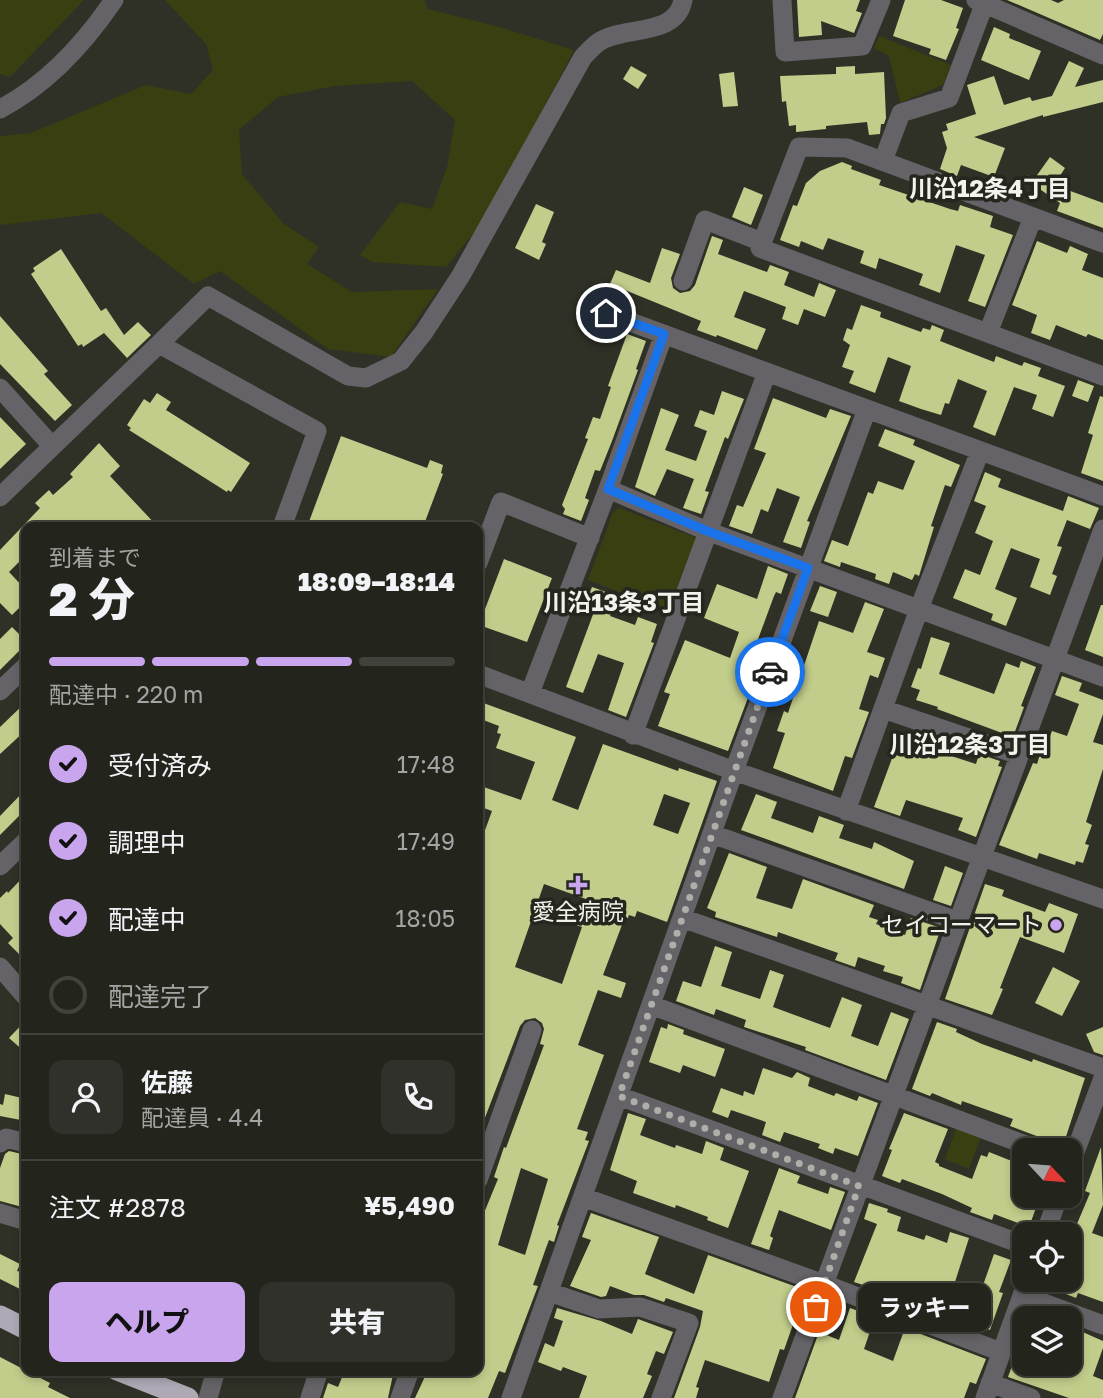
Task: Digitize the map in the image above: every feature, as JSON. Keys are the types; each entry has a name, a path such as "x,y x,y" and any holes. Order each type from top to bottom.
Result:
{"highway":[{"path":"0,1316 21,1326"},
{"path":"159,1379 183,1397"}],"street":[{"path":"0,109 26,96 71,55 92,32 114,0"},
{"path":"0,497 208,296 348,376 366,378 401,361 460,277 583,57 600,40 666,24 681,9 683,0"},
{"path":"782,0 785,52 862,46 881,0"},
{"path":"883,161 901,113 949,98 980,3 1103,55"},
{"path":"1103,243 848,148 799,147 760,248 1103,376"},
{"path":"988,333 1033,217"},
{"path":"683,281 705,220 762,242"},
{"path":"606,313 1103,496"},
{"path":"530,693 664,334"},
{"path":"159,344 317,431 284,522"},
{"path":"633,735 767,372"},
{"path":"0,387 52,446"},
{"path":"511,1398 734,771 867,409"},
{"path":"846,811 980,451"},
{"path":"608,489 707,531 1103,677"},
{"path":"483,550 501,502 590,538"},
{"path":"782,1398 1103,529"},
{"path":"0,691 21,671"},
{"path":"483,676 633,735 1103,899"},
{"path":"883,709 1019,755"},
{"path":"712,834 957,921"},
{"path":"0,866 21,846"},
{"path":"682,918 1103,1068"},
{"path":"0,967 21,991"},
{"path":"651,1005 1012,1140"},
{"path":"485,1136 532,1030"},
{"path":"1080,1138 1103,1078"},
{"path":"619,1096 1012,1241"},
{"path":"0,1143 6,1138 21,1142"},
{"path":"583,1196 1001,1352"},
{"path":"0,1213 21,1219"},
{"path":"549,1292 598,1310 640,1307 689,1323 661,1398"},
{"path":"1023,1292 987,1390 1031,1398"},
{"path":"1035,1292 1103,1325"},
{"path":"208,1398 214,1376"},
{"path":"310,1398 317,1376"},
{"path":"400,1398 408,1376"}],"green space":[{"path":"0,0 84,0 10,77 0,74"},
{"path":"165,0 424,0 428,9 574,50 486,218 446,267 372,262 360,255 400,202 432,209 447,167 455,120 412,81 335,86 278,97 239,130 242,174 283,223 319,247 307,264 352,292 438,289 391,357 328,349 220,271 194,284 101,213 0,225 0,136 31,133 146,85 191,94 213,70 206,44"},
{"path":"879,36 951,65 943,85 900,103 889,56 874,48"},
{"path":"619,508 697,538 668,610 588,580 613,512"},
{"path":"958,1124 982,1133 969,1169 945,1159"}],"building":[{"path":"797,0 860,0 856,11 862,13 854,33 821,21 822,35 799,37"},
{"path":"905,0 941,0 963,8 956,28 959,29 946,60 929,54 931,49 893,36"},
{"path":"1007,0 1051,0 1058,3 1064,0 1103,0 1103,34 1100,40"},
{"path":"994,27 1010,34 1009,38 1041,51 1029,80 981,60"},
{"path":"1069,61 1084,68 1075,87 1103,80 1103,102 1043,115 974,137 1005,148 994,177 961,165 957,176 940,169 947,148 942,132 948,130 946,124 976,114 967,85 994,76 1004,105 1030,97 1032,101 1052,96"},
{"path":"631,66 647,75 638,89 623,79"},
{"path":"855,66 855,74 884,72 886,118 884,124 881,124 880,134 869,135 867,122 796,132 796,125 789,126 786,101 782,102 780,76 836,74 836,67"},
{"path":"734,72 738,106 723,107 719,74"},
{"path":"1050,157 1065,168 1054,185 1103,203 1103,228 1057,211 1060,203 1025,179 1027,175 1035,178"},
{"path":"842,162 852,166 851,169 881,180 879,185 950,209 958,211 960,205 993,216 990,227 1013,235 985,307 968,301 985,255 956,245 940,293 919,285 923,274 879,258 876,269 860,263 864,251 828,238 823,250 801,241 799,247 780,240 793,205 797,206 806,183 820,171"},
{"path":"744,187 763,195 751,225 732,217"},
{"path":"536,204 554,212 542,242 546,244 539,260 515,248"},
{"path":"712,236 723,240 718,254 767,272 770,265 789,272 784,285 814,297 819,283 836,290 825,317 804,309 798,325 782,319 786,307 744,291 734,317 766,329 757,350 697,330 701,321 610,284 616,270 650,283 662,248 680,254 671,278 673,288 680,293 690,291 695,285"},
{"path":"1037,241 1067,253 1070,246 1088,254 1082,270 1103,278 1103,340 1088,334 1086,337 1056,325 1050,340 1031,333 1037,315 1012,305"},
{"path":"61,249 101,311 106,308 124,335 138,322 151,335 127,358 104,333 83,347 82,344 78,346 31,274 35,271 33,268"},
{"path":"861,305 881,312 880,317 921,332 923,328 930,330 932,325 944,330 940,341 994,362 996,356 1022,366 1024,362 1041,368 1038,376 1065,386 1053,417 1032,409 1037,395 1014,387 995,436 973,427 987,391 958,379 949,404 945,403 941,415 921,409 899,401 911,366 888,357 875,393 849,383 854,371 842,367 850,345 843,340 847,328 852,330"},
{"path":"0,316 48,371 44,374 72,405 55,421 0,364"},
{"path":"627,334 646,341 612,441 600,471 595,470 585,498 589,500 581,521 563,514 565,509 562,505 588,439 585,438 593,417 600,419 611,387 608,386"},
{"path":"1078,380 1094,386 1088,402 1072,396"},
{"path":"722,391 744,399 728,439 725,437 705,491 709,492 701,514 683,508 694,479 667,469 655,496 635,487 661,408 679,415 665,450 696,461 707,431 694,426 700,410 714,415"},
{"path":"157,393 171,402 166,410 250,463 231,492 129,430 131,428 127,425 144,399 150,403"},
{"path":"1100,396 1103,397 1103,481 1081,473 1093,435 1088,433"},
{"path":"773,398 826,418 830,409 851,416 807,521 810,522 801,548 783,542 800,497 777,488 768,512 761,509 752,534 729,526 737,505 743,507 766,453 754,449"},
{"path":"0,417 26,444 0,469"},
{"path":"885,429 915,440 913,445 960,465 951,487 945,485 931,526 934,527 919,576 915,574 912,580 893,572 889,584 875,579 876,574 841,562 840,567 824,561 832,540 848,546 868,492 873,494 878,481 903,490 915,461 878,446"},
{"path":"341,436 427,468 430,460 443,465 443,474 425,522 309,522"},
{"path":"99,443 120,466 110,476 153,522 27,522 40,508 35,503 49,490 53,495 73,477 70,474"},
{"path":"985,472 1001,479 998,487 1063,511 1068,496 1099,508 1090,529 1067,520 1057,546 1062,547 1052,574 1057,576 1050,595 1030,587 1040,559 1011,548 995,589 1017,598 1006,626 991,620 993,614 953,598 965,569 980,575 993,541 975,533 986,506 974,501"},
{"path":"21,528 21,560 9,572 21,585 21,606 12,615 0,603 0,550"},
{"path":"504,559 552,578 527,642 483,626 483,614"},
{"path":"768,566 788,574 781,594 776,592 774,596 747,669 751,671 743,693 749,695 728,751 658,726 670,694 664,692 685,640 730,658 739,632 704,618 717,584 757,599"},
{"path":"820,586 837,592 828,617 810,611"},
{"path":"592,587 617,596 610,616 635,625 638,617 657,624 651,642 654,643 626,717 608,710 624,663 598,654 583,693 566,687 595,609 585,605"},
{"path":"865,602 884,609 867,652 885,658 878,678 870,675 859,709 869,712 852,758 845,756 833,791 773,768 785,733 777,731 784,711 788,713 819,621 853,633"},
{"path":"1103,605 1103,657 1085,650"},
{"path":"12,627 21,636 21,649 0,670 0,639"},
{"path":"931,637 950,643 939,674 994,694 1006,663 1019,668 1021,661 1036,667 1013,737 916,700 920,690 911,687 918,668 921,669"},
{"path":"1062,676 1082,683 1079,691 1103,700 1103,714 1093,742 1103,745 1103,769 1086,822 1092,825 1085,844 1089,845 1083,863 1076,861 1075,865 1039,853 1037,859 999,845 1033,763 1037,764 1043,745 1046,746 1052,731 1067,736 1079,704 1055,695"},
{"path":"483,703 576,737 552,800 578,810 603,744 678,771 679,768 717,781 667,922 637,911 635,917 625,917 603,975 626,983 621,998 598,990 578,1045 604,1055 577,1129 588,1132 585,1140 589,1141 557,1225 559,1226 554,1242 549,1240 546,1248 533,1285 538,1286 505,1373 499,1371 488,1398 415,1398 425,1376 483,1376 483,1215 498,1179 494,1177 504,1147 506,1148 544,1045 540,1044 544,1029 542,1023 535,1018 525,1020 520,1026 483,1123 483,836 492,811 483,808 483,787 521,800 535,762 496,748 501,734 497,733 499,726 483,720","holes":["664,794 690,803 678,834 653,825","544,884 586,899 576,925 582,927 562,984 515,967","521,1168 548,1179 525,1255 498,1245"]},
{"path":"21,707 21,735 0,754 0,727"},
{"path":"930,738 946,743 942,753 976,764 979,754 1000,761 998,766 1002,767 976,837 958,830 963,818 906,800 900,816 874,807 897,745 925,754"},
{"path":"21,794 21,814 0,835 0,816"},
{"path":"756,794 777,802 771,818 813,833 819,816 844,825 839,838 872,849 874,842 914,861 904,889 741,830"},
{"path":"729,853 767,867 756,898 792,909 803,879 874,905 869,917 878,920 876,924 905,935 911,918 941,928 920,990 901,983 903,977 883,971 885,966 858,957 855,967 835,960 838,953 778,932 777,937 715,917 716,912 707,908"},
{"path":"945,866 963,873 951,906 933,900"},
{"path":"21,879 21,956 8,943 13,938 0,924 0,898 7,891 8,893"},
{"path":"985,884 1004,890 1002,896 1045,912 1049,903 1078,914 1064,953 1020,937 992,1015 945,999"},
{"path":"715,946 732,952 721,986 760,999 770,970 784,975 773,1007 830,1028 842,997 862,1005 851,1036 878,1046 891,1012 909,1019 886,1080 805,1050 806,1047 744,1027 746,1020 716,1009 714,1015 676,1001 683,981 701,987"},
{"path":"1053,967 1080,981 1062,1016 1035,1003"},
{"path":"937,1022 957,1029 956,1032 982,1044 1085,1078 1066,1138 1042,1138 1010,1126 1013,1119 962,1101 961,1105 932,1093 930,1096 912,1089"},
{"path":"668,1024 684,1030 683,1034 725,1049 715,1077 683,1065 680,1073 649,1062 661,1027 667,1029"},
{"path":"21,1025 21,1049 9,1038"},
{"path":"1103,1027 1103,1055 1094,1052 1086,1034"},
{"path":"763,1068 792,1078 797,1072 810,1078 808,1086 834,1096 836,1093 857,1101 859,1096 878,1103 858,1156 835,1148 833,1154 818,1148 820,1144 784,1132 780,1142 762,1135 766,1122 731,1110 728,1118 712,1112 721,1088 743,1096 744,1091 754,1095"},
{"path":"5,1094 21,1098 21,1120 0,1116 0,1104 3,1105"},
{"path":"628,1113 646,1119 640,1135 675,1148 676,1145 702,1154 706,1141 724,1148 720,1160 749,1171 728,1228 676,1205 675,1208 633,1193 637,1181 610,1170"},
{"path":"904,1113 948,1129 935,1162 939,1166 972,1179 981,1155 987,1157 989,1152 1012,1161 1012,1208 1036,1208 1031,1222 1016,1222 994,1214 992,1220 970,1212 972,1208 942,1194 902,1179 900,1183 882,1176 892,1150 889,1149"},
{"path":"1101,1147 1103,1205 1092,1233 1103,1237 1103,1302 1078,1293 1076,1298 1061,1292 1082,1292 1082,1222 1078,1222 1090,1193 1085,1191"},
{"path":"9,1151 21,1154 21,1207 0,1201 0,1168 5,1154"},
{"path":"779,1168 800,1176 797,1183 828,1194 830,1187 845,1192 831,1230 779,1210 770,1236 773,1238 769,1250 751,1244"},
{"path":"869,1203 888,1209 887,1212 901,1217 897,1231 924,1240 926,1235 947,1243 950,1232 969,1238 955,1282 981,1291 994,1254 1011,1260 999,1292 1003,1293 990,1330 963,1320 967,1309 914,1289 909,1300 854,1282 877,1224 864,1219"},
{"path":"591,1213 659,1237 645,1274 694,1294 708,1255 808,1291 784,1350 780,1349 769,1382 705,1360 696,1387 699,1388 696,1398 674,1398 700,1327 703,1311 666,1298 664,1302 610,1286 606,1296 601,1297 570,1286 591,1240 582,1237"},
{"path":"0,1254 20,1264 17,1271 21,1272 21,1290 0,1279"},
{"path":"557,1308 601,1321 632,1334 638,1319 673,1332 664,1354 656,1351 647,1374 652,1376 643,1398 579,1398 587,1376 563,1367 561,1371 538,1362 545,1343 554,1347 563,1321 554,1318"},
{"path":"850,1308 875,1317 864,1349 893,1361 905,1328 986,1359 976,1384 970,1382 964,1398 795,1398 819,1332 839,1340"},
{"path":"1082,1332 1103,1341 1093,1376 1103,1380 1103,1398 1069,1398 1008,1377 1012,1366 1012,1376 1082,1376"},
{"path":"0,1357 21,1368 21,1376 37,1376 50,1383 48,1387 70,1398 0,1398"},
{"path":"343,1376 393,1376 388,1398 323,1398 328,1383 338,1387"}],"way so far":[{"path":"770,672 619,1096 859,1186 816,1307"}],"place":[{"name":"愛全病院","path":"578,885"},
{"name":"セイコーマート","path":"1056,925"},
{"name":"ラッキー","path":"816,1307"}],"district":[{"name":"川沿12条4丁目","path":"990,189"},
{"name":"川沿13条3丁目","path":"624,603"},
{"name":"川沿12条3丁目","path":"970,745"}],"route":[{"path":"606,313 664,334 608,489 707,531 808,568 770,672"}]}
